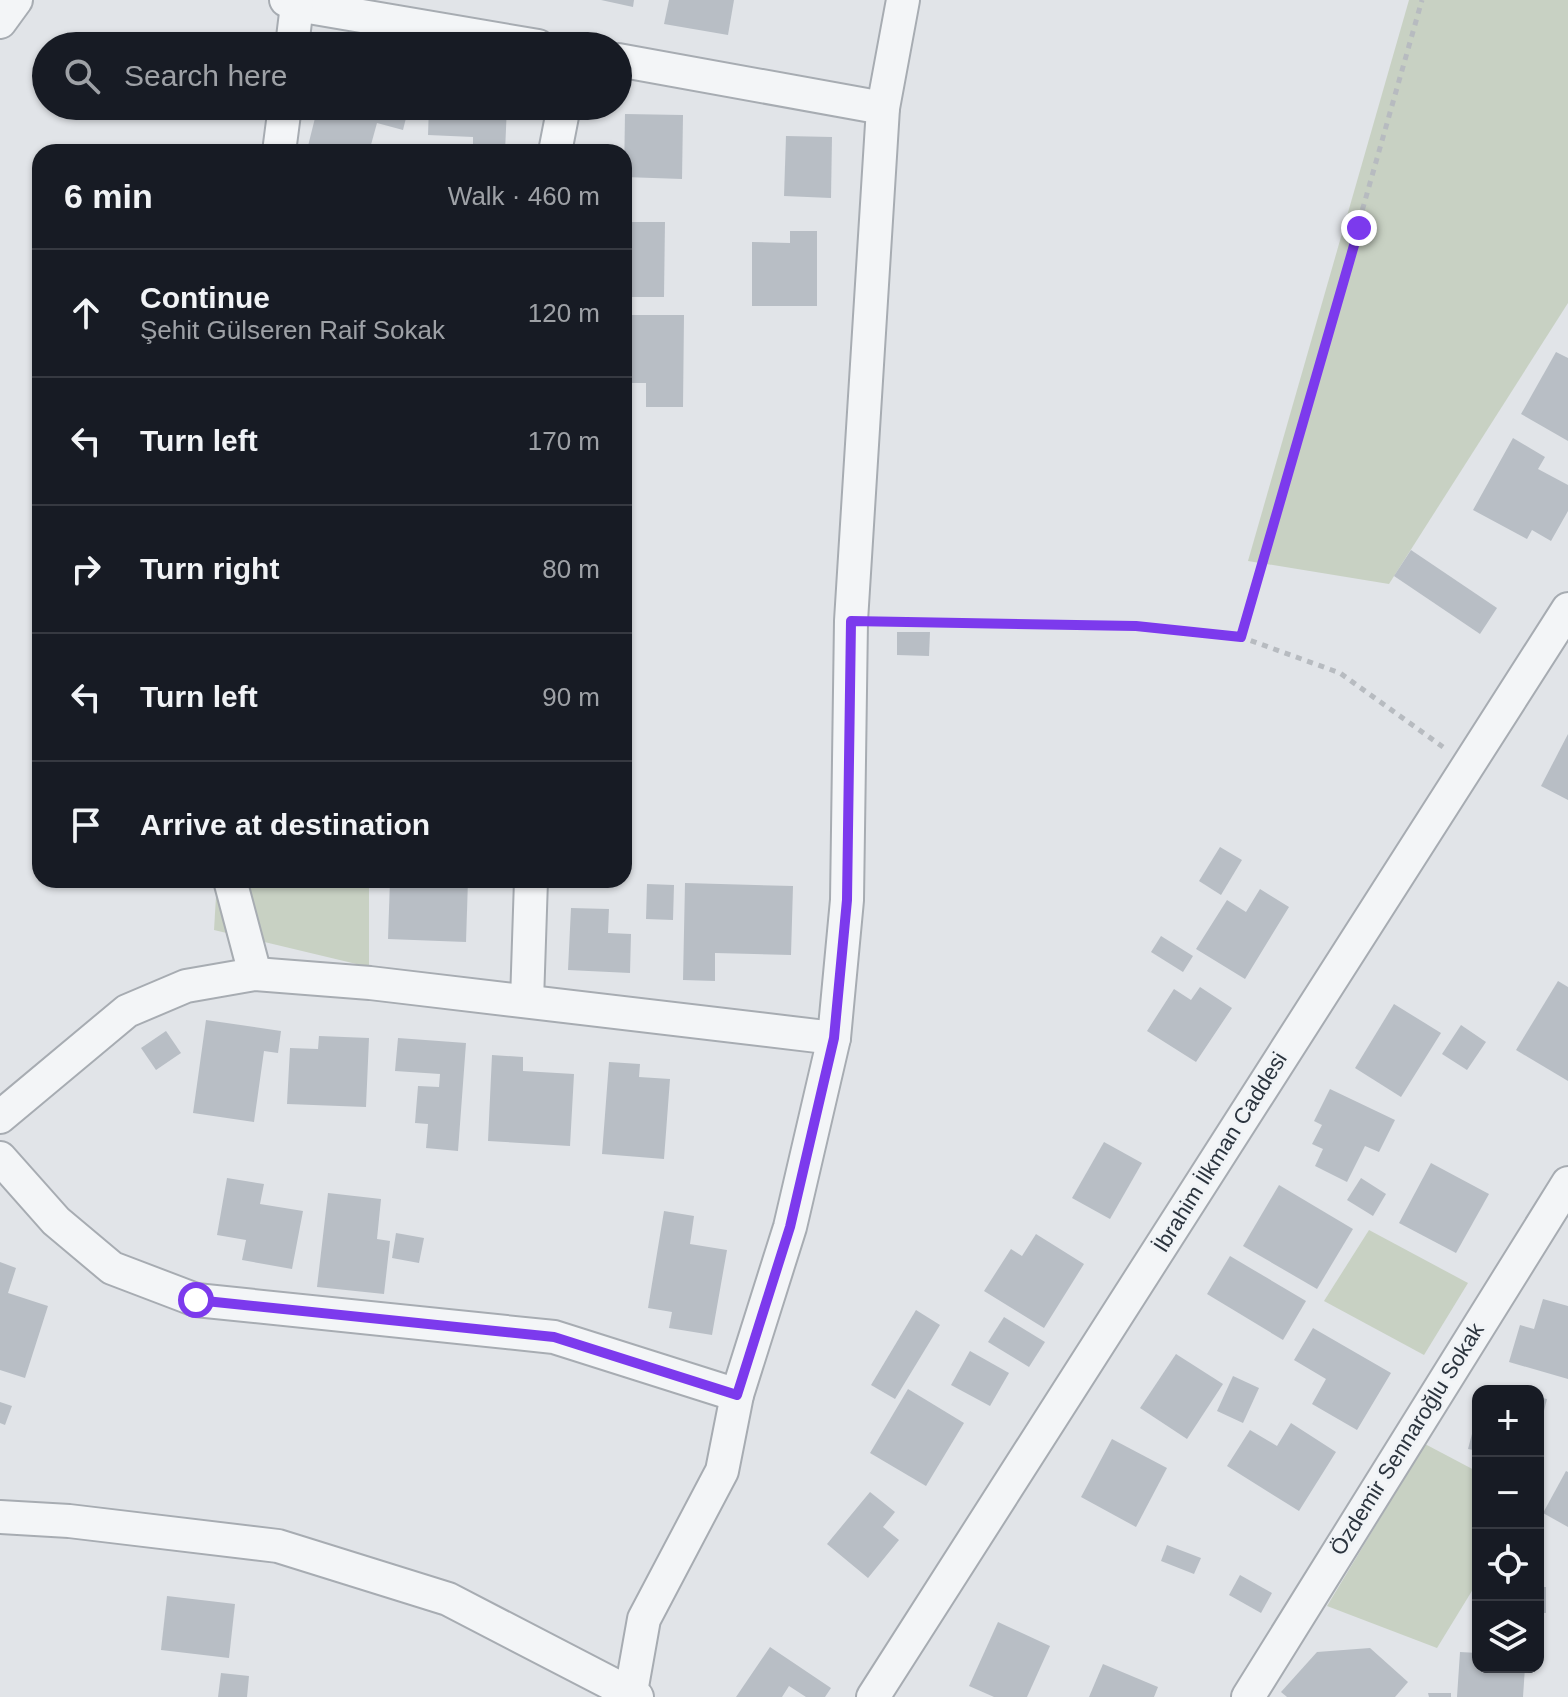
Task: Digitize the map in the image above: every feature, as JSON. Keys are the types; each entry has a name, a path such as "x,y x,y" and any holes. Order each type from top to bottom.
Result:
{"street":[{"path":"0,22 16,0"},
{"path":"0,1517 69,1521 278,1546 448,1599 634,1695 644,1619 722,1471 737,1395 790,1227 834,1038 847,900 851,621 883,108 903,0"},
{"path":"292,32 292,3 458,32"},
{"path":"632,63 883,108"},
{"path":"280,144 283,120"},
{"path":"557,144 561,120"},
{"name":"İbrahim İlkman Caddesi","path":"873,1697 1568,609"},
{"path":"232,888 255,974"},
{"path":"527,1001 531,888"},
{"path":"0,1117 127,1011 186,986 255,974 370,983 834,1038"},
{"path":"0,1158 56,1221 112,1268 196,1300 554,1337 737,1395"},
{"name":"Özdemir Sennaroğlu Sokak","path":"1248,1697 1568,1183"}],"path":[{"path":"1241,637 1422,0"},
{"path":"851,621 1136,626 1241,637 1340,673 1467,763"}],"green space":[{"path":"1409,0 1568,0 1568,303 1389,584 1248,561"},
{"path":"217,888 369,888 369,967 214,930"},
{"path":"1369,1230 1468,1283 1424,1355 1324,1301"},
{"path":"1425,1444 1472,1469 1472,1591 1437,1648 1327,1606"}],"building":[{"path":"601,0 634,0 633,7"},
{"path":"669,0 734,0 728,35 664,24"},
{"path":"632,114 683,115 682,179 632,177 632,144 625,144 625,120 632,120"},
{"path":"314,120 406,120 403,130 377,123 371,144 308,144"},
{"path":"429,120 506,120 505,144 473,144 473,137 428,135"},
{"path":"786,136 832,137 831,198 784,196"},
{"path":"632,222 665,222 664,297 632,297"},
{"path":"790,231 817,231 817,306 752,306 752,242 790,243"},
{"path":"632,315 684,315 683,407 646,407 646,383 632,383"},
{"path":"1556,352 1568,358 1568,441 1521,414"},
{"path":"1513,438 1545,457 1538,469 1568,485 1568,511 1551,541 1532,530 1527,539 1473,510"},
{"path":"1411,550 1497,608 1480,634 1394,576"},
{"path":"897,632 930,632 929,656 897,655"},
{"path":"1568,734 1568,800 1541,786"},
{"path":"1220,847 1242,860 1221,895 1199,881"},
{"path":"685,883 793,886 791,955 715,953 715,981 683,980"},
{"path":"647,884 674,885 673,920 646,919"},
{"path":"390,888 468,888 466,942 388,939"},
{"path":"1260,889 1289,907 1245,979 1196,949 1227,900 1246,912"},
{"path":"571,908 609,909 608,933 631,934 630,973 568,970"},
{"path":"1161,936 1193,956 1183,972 1151,952"},
{"path":"1558,981 1568,987 1568,1081 1516,1050"},
{"path":"1200,987 1232,1008 1196,1062 1147,1031 1174,989 1191,1000"},
{"path":"1394,1004 1441,1033 1401,1097 1355,1068"},
{"path":"206,1020 281,1031 278,1053 264,1051 254,1122 193,1113"},
{"path":"1461,1025 1486,1042 1467,1070 1442,1054"},
{"path":"166,1031 181,1053 156,1070 141,1048"},
{"path":"319,1036 369,1038 366,1107 287,1104 290,1048 318,1049"},
{"path":"398,1038 466,1043 458,1151 426,1148 428,1124 415,1123 418,1086 439,1087 440,1074 395,1071"},
{"path":"492,1055 523,1057 523,1071 574,1074 570,1146 488,1141"},
{"path":"609,1062 640,1064 639,1077 670,1079 664,1159 602,1154"},
{"path":"1330,1089 1395,1120 1379,1152 1365,1146 1347,1182 1315,1166 1323,1149 1312,1144 1322,1125 1314,1121"},
{"path":"1104,1142 1142,1163 1110,1219 1072,1198"},
{"path":"1431,1163 1489,1194 1456,1253 1399,1223"},
{"path":"227,1178 264,1184 260,1204 303,1211 292,1269 242,1260 246,1240 217,1235"},
{"path":"1361,1178 1386,1194 1373,1216 1347,1200"},
{"path":"1279,1185 1353,1229 1317,1289 1243,1246"},
{"path":"328,1193 381,1199 377,1239 390,1241 384,1294 317,1287"},
{"path":"664,1211 694,1216 690,1244 727,1250 712,1335 669,1328 672,1312 648,1308"},
{"path":"396,1233 424,1238 419,1263 392,1258"},
{"path":"1036,1234 1084,1264 1044,1328 984,1291 1011,1249 1022,1256"},
{"path":"1230,1256 1306,1301 1283,1340 1207,1294"},
{"path":"0,1262 16,1268 8,1293 48,1306 25,1378 0,1370"},
{"path":"1543,1299 1568,1306 1568,1379 1509,1362 1520,1325 1534,1329"},
{"path":"916,1310 940,1325 895,1399 871,1385"},
{"path":"1004,1317 1045,1342 1029,1367 988,1342"},
{"path":"1313,1328 1391,1373 1357,1430 1312,1404 1326,1379 1294,1360"},
{"path":"970,1351 1009,1373 990,1406 951,1385"},
{"path":"1176,1354 1223,1384 1187,1439 1140,1408"},
{"path":"1233,1376 1259,1388 1243,1423 1217,1411"},
{"path":"908,1389 964,1423 926,1486 870,1453"},
{"path":"0,1402 12,1406 5,1425 0,1423"},
{"path":"1291,1423 1336,1452 1299,1511 1227,1466 1250,1430 1277,1446"},
{"path":"1112,1439 1167,1468 1136,1527 1081,1497"},
{"path":"1566,1471 1568,1472 1568,1527 1544,1511"},
{"path":"870,1492 895,1512 883,1527 899,1540 868,1578 827,1544"},
{"path":"1167,1545 1201,1558 1194,1574 1161,1561"},
{"path":"1240,1575 1272,1593 1261,1613 1229,1595"},
{"path":"1544,1587 1546,1587 1544,1613"},
{"path":"167,1596 235,1604 229,1658 161,1650"},
{"path":"998,1622 1050,1646 1027,1697 994,1697 969,1686"},
{"path":"770,1647 831,1688 825,1697 806,1697 789,1686 782,1697 736,1697"},
{"path":"1370,1648 1408,1682 1395,1697 1287,1697 1281,1692 1317,1652"},
{"path":"1460,1652 1472,1653 1472,1673 1525,1673 1523,1697 1457,1697"},
{"path":"1103,1664 1158,1687 1154,1697 1089,1697"},
{"path":"221,1673 249,1676 247,1697 218,1697"},
{"path":"1428,1693 1451,1693 1451,1697 1429,1697"}],"route":[{"path":"196,1300 554,1337 737,1395 790,1227 834,1038 847,900 851,621 1136,626 1241,637 1359,228"}]}
